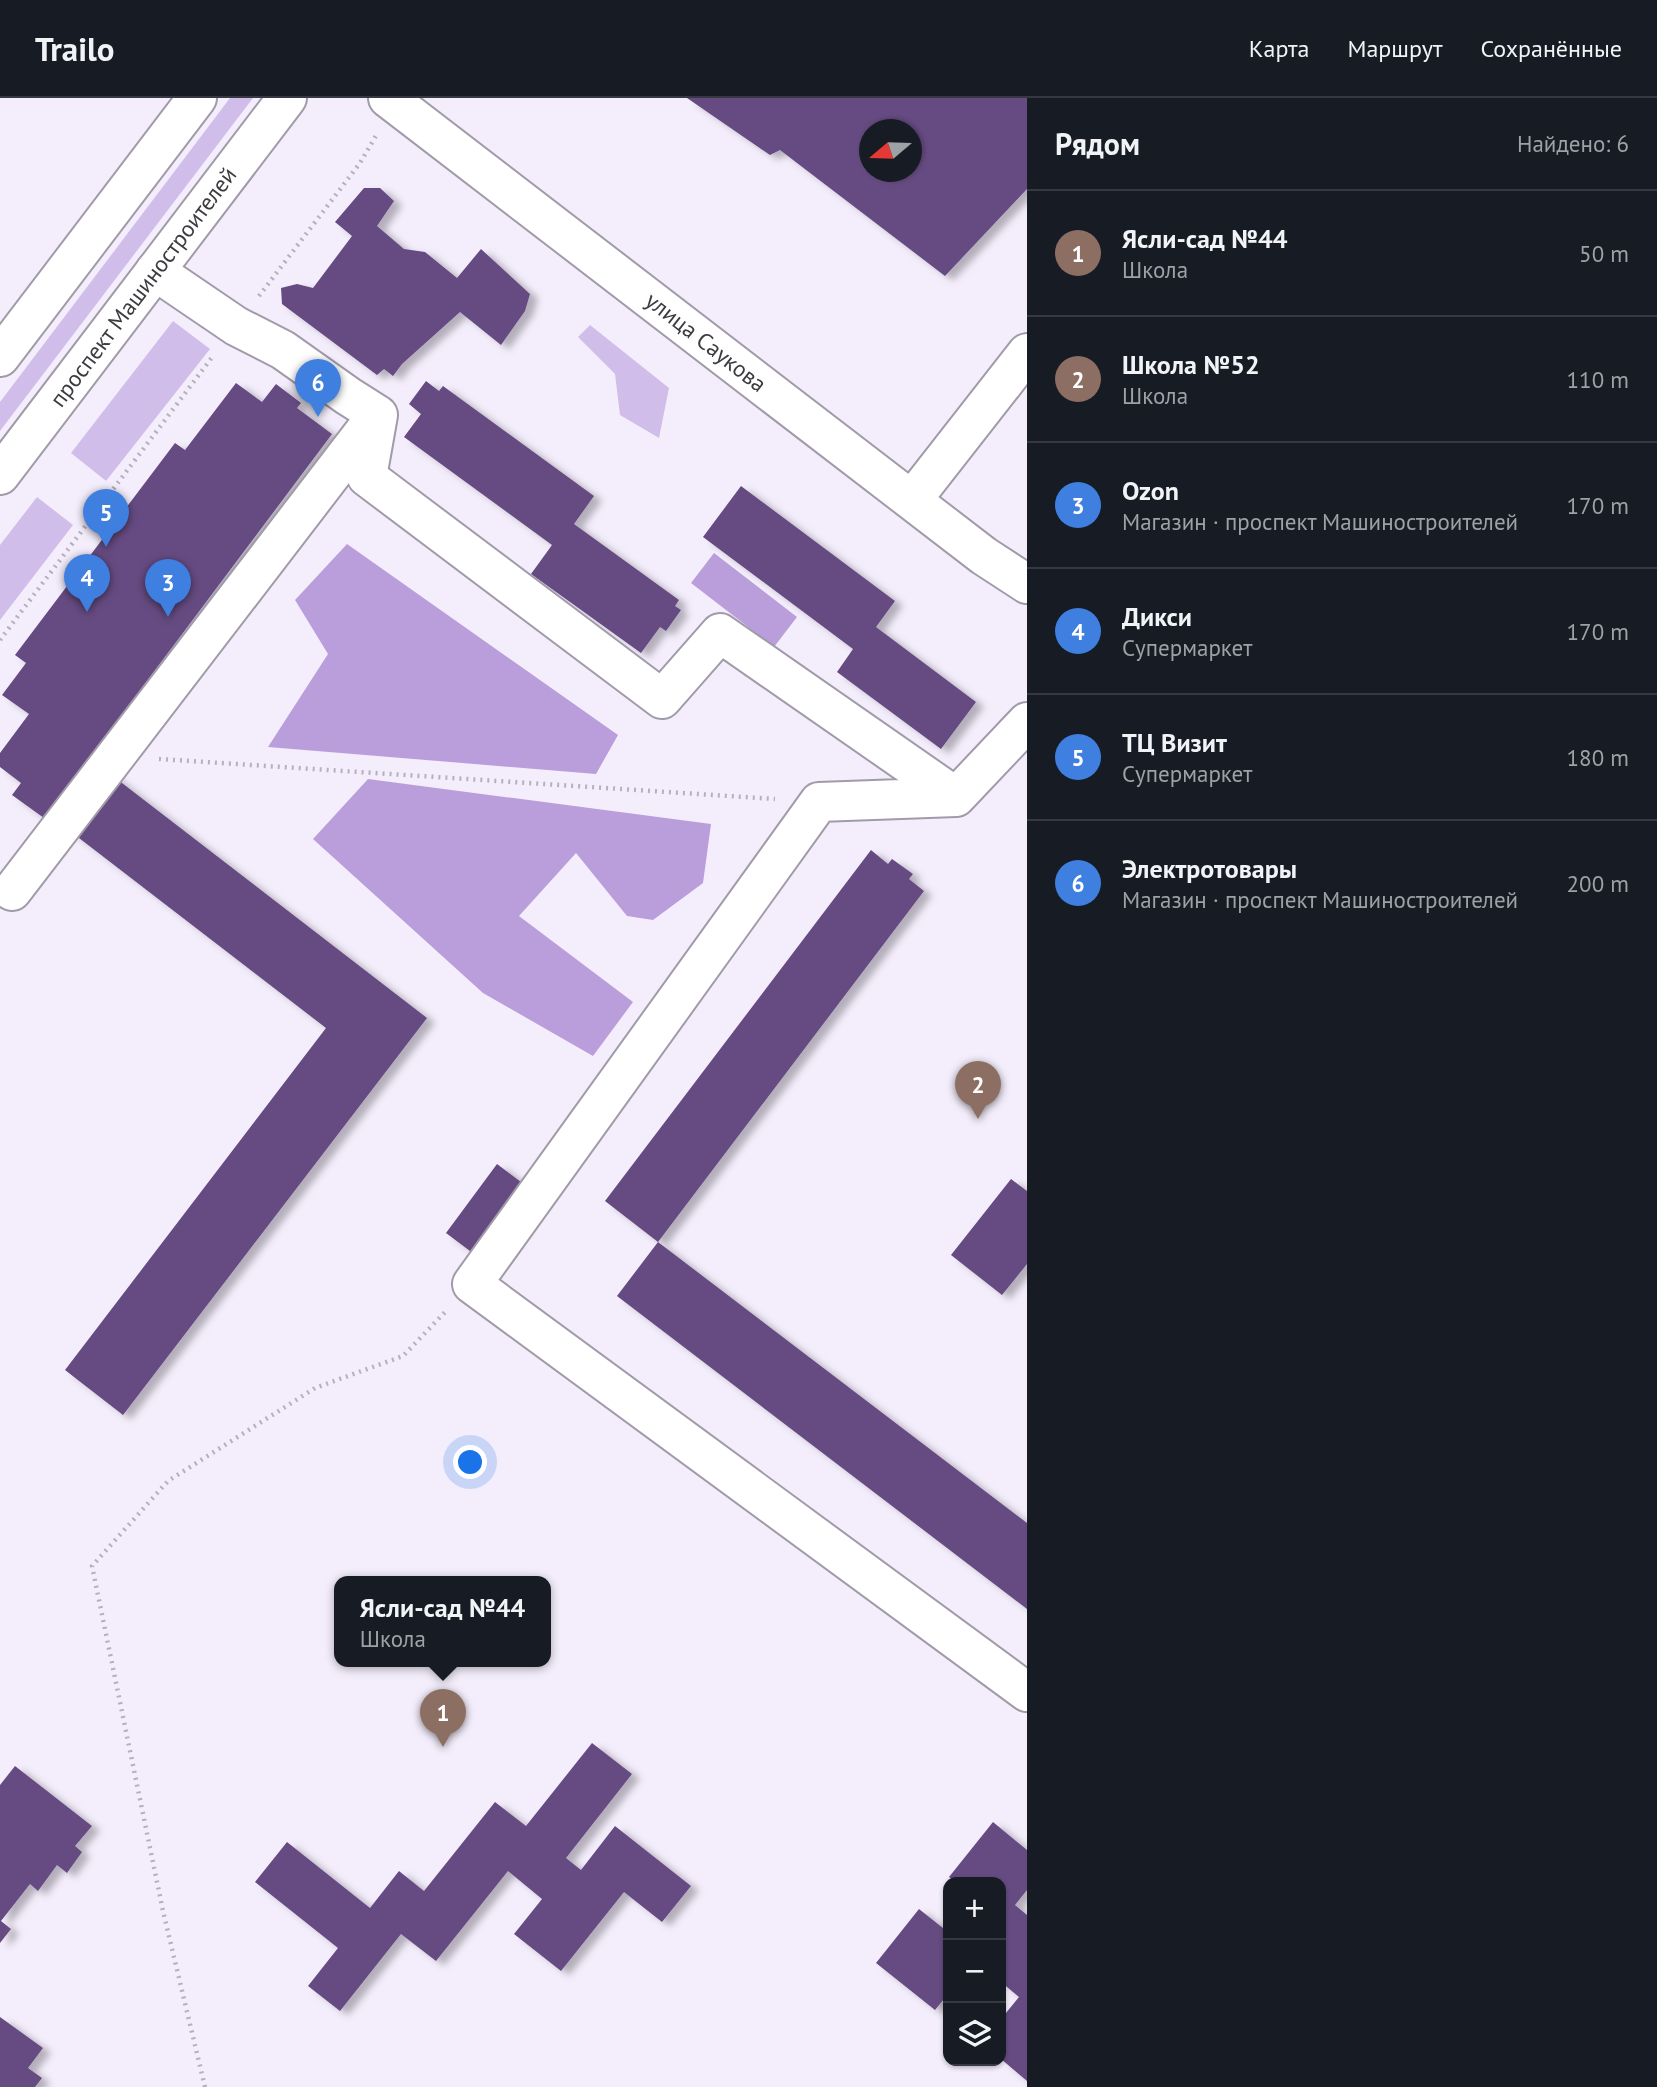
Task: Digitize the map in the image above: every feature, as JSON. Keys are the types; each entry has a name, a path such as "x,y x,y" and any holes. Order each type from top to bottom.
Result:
{"street":[{"path":"0,357 197,98"},
{"name":"проспект Машиностроителей","path":"0,475 287,98"},
{"name":"улица Саукова","path":"392,101 984,556 1027,584"},
{"path":"155,271 236,326 283,350 378,415"},
{"path":"912,500 1027,353"},
{"path":"4,894 116,756 378,415"},
{"path":"378,415 367,477 662,699 720,633 956,797"},
{"path":"1027,722 956,797 819,802 472,1284 1027,1692"}],"path":[{"path":"0,640 360,163 392,101"},
{"path":"116,756 819,802"},
{"path":"205,2087 163,1911 92,1566 168,1481 315,1388 403,1356 472,1284"}],"shaded area":[{"path":"230,98 253,98 0,431 0,402"},
{"path":"173,321 210,349 106,481 71,453"},
{"path":"590,325 669,388 659,438 620,415 615,374 578,337"},
{"path":"37,497 73,525 0,620 0,545"},
{"path":"347,544 618,735 596,774 268,747 328,654 295,600"},
{"path":"714,553 797,617 774,647 691,583"},
{"path":"368,779 711,824 703,883 653,920 627,916 576,853 519,916 633,1002 593,1056 483,993 313,839"}],"building":[{"path":"687,98 1027,98 1027,189 945,276 780,150 770,155"},
{"path":"364,188 380,188 394,201 377,226 404,249 425,252 457,278 481,249 530,294 525,311 501,345 460,312 402,364 393,376 384,369 377,375 282,304 281,288 297,284 313,288 352,236 335,222"},
{"path":"426,381 439,391 443,386 594,496 574,524 679,600 675,606 681,610 666,631 660,627 641,653 531,574 552,545 404,437 421,414 409,404"},
{"path":"236,383 262,402 276,384 301,403 297,408 332,434 78,773 97,787 109,773 427,1018 123,1415 65,1370 326,1028 66,828 68,826 49,811 44,818 12,795 21,783 0,767 0,753 29,714 2,695 26,663 15,655 175,443 185,450"},
{"path":"741,486 895,601 876,627 976,702 941,749 837,672 853,649 703,537"},
{"path":"871,850 888,864 892,859 913,874 909,879 924,891 658,1242 605,1201"},
{"path":"497,1164 529,1188 478,1257 446,1233"},
{"path":"1011,1179 1027,1191 1027,1264 1002,1295 951,1255"},
{"path":"658,1242 1027,1523 1027,1609 617,1296"},
{"path":"592,1743 632,1774 566,1858 581,1870 615,1826 691,1886 662,1922 624,1892 561,1971 514,1934 542,1899 508,1871 436,1961 401,1934 340,2011 308,1986 338,1948 255,1882 287,1842 370,1908 399,1871 424,1891 495,1802 526,1826"},
{"path":"15,1766 92,1826 75,1846 82,1852 67,1873 57,1865 38,1891 30,1884 1,1921 11,1929 0,1943 0,1785"},
{"path":"993,1822 1027,1850 1027,1890 1015,1905 1027,1915 1027,2081 1006,2063 1006,2013 1019,1997 1006,1986 1006,1877 949,1877"},
{"path":"919,1909 943,1928 943,2000 935,2010 876,1963"},
{"path":"0,2017 43,2048 28,2068 42,2078 35,2087 0,2087"}],"place":[{"name":"Электротовары","path":"318,417"},
{"name":"ТЦ Визит","path":"106,547"},
{"name":"Дикси","path":"87,612"},
{"name":"Ozon","path":"168,617"},
{"name":"Школа №52","path":"978,1119"},
{"name":"Ясли-сад №44","path":"443,1747"}]}
